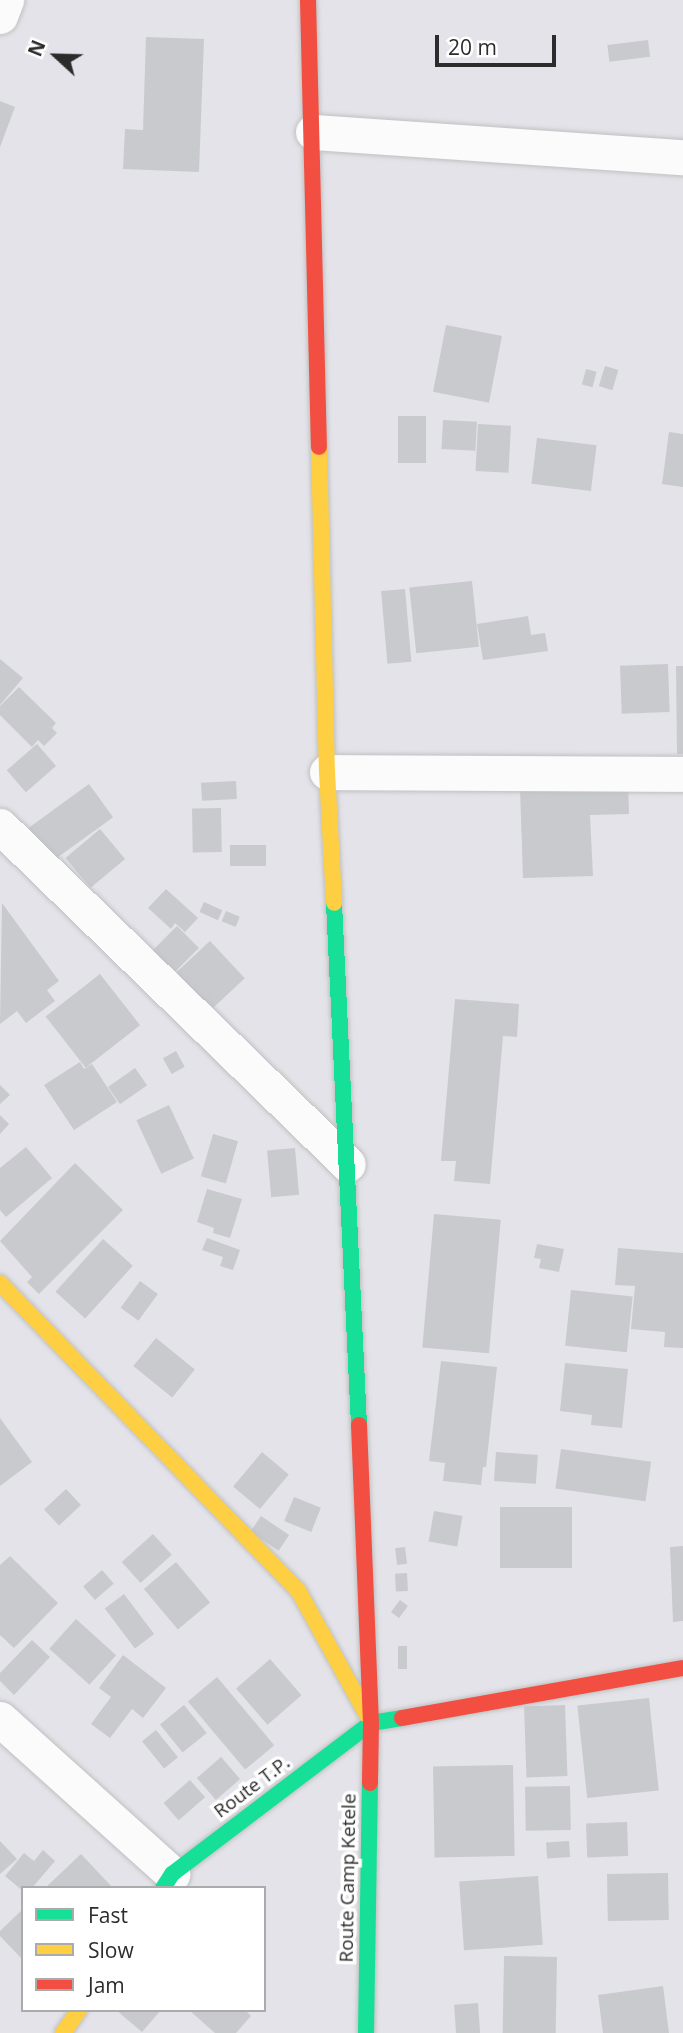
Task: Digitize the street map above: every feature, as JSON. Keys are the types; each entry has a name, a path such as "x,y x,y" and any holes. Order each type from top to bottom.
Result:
{"street":[{"path":"0,16 6,0"},
{"name":"Route Camp Ketele","path":"308,0 327,772 348,1164 371,1723 366,2033"},
{"path":"313,132 683,157"},
{"path":"327,772 683,774"},
{"path":"0,826 348,1164"},
{"path":"0,1283 298,1590 371,1723 683,1668"},
{"path":"0,1719 167,1881"},
{"name":"Route T.P.","path":"167,1881 371,1723"},
{"path":"63,2033 78,2012"}],"building":[{"path":"146,37 204,39 199,172 123,169 125,129 143,130"},
{"path":"648,40 650,57 609,62 607,45"},
{"path":"0,101 15,107 0,147"},
{"path":"446,325 502,336 489,403 433,392"},
{"path":"605,366 618,370 612,390 599,386"},
{"path":"586,369 597,372 592,387 582,384"},
{"path":"398,416 426,416 426,463 398,463"},
{"path":"443,420 477,422 475,451 441,449"},
{"path":"478,424 511,426 508,473 476,471"},
{"path":"669,432 683,434 683,487 662,484"},
{"path":"537,438 597,445 591,491 531,484"},
{"path":"472,581 479,647 416,653 409,588"},
{"path":"405,589 411,662 387,664 381,591"},
{"path":"528,616 531,635 545,633 548,651 483,660 477,624"},
{"path":"0,659 23,678 0,705"},
{"path":"668,664 670,712 622,714 620,666"},
{"path":"676,666 683,666 683,754 677,754"},
{"path":"19,687 56,723 52,728 57,733 44,746 38,740 32,747 0,715 0,706"},
{"path":"37,744 56,766 26,792 7,770"},
{"path":"236,781 237,799 202,801 201,783"},
{"path":"89,784 113,817 49,864 25,830"},
{"path":"628,784 629,814 590,815 593,876 523,878 520,788"},
{"path":"221,808 222,852 193,852 192,809"},
{"path":"100,829 125,859 91,888 66,858"},
{"path":"230,845 266,845 266,866 230,866"},
{"path":"166,889 198,918 185,932 175,923 171,929 148,908"},
{"path":"204,902 222,910 218,920 200,912"},
{"path":"2,903 59,981 47,990 55,1001 26,1023 17,1011 0,1024"},
{"path":"226,911 240,917 236,927 222,921"},
{"path":"177,926 199,948 169,978 147,956"},
{"path":"210,941 245,978 200,1020 165,983"},
{"path":"100,974 140,1025 86,1068 46,1016"},
{"path":"455,999 519,1004 517,1037 503,1036 490,1184 454,1181 456,1161 441,1161"},
{"path":"176,1051 185,1067 172,1074 163,1058"},
{"path":"80,1062 84,1069 92,1064 117,1102 74,1130 44,1085"},
{"path":"135,1068 147,1085 120,1104 108,1087"},
{"path":"0,1085 10,1095 0,1104"},
{"path":"169,1105 194,1158 161,1174 136,1120"},
{"path":"0,1115 9,1124 0,1134"},
{"path":"213,1134 238,1141 226,1183 201,1176"},
{"path":"26,1147 52,1178 6,1217 0,1210 0,1168"},
{"path":"295,1148 299,1195 271,1197 267,1150"},
{"path":"75,1163 123,1210 39,1294 27,1282 32,1277 0,1241"},
{"path":"207,1189 242,1199 230,1238 213,1233 214,1228 197,1222"},
{"path":"434,1214 501,1220 489,1353 422,1347"},
{"path":"207,1238 240,1250 233,1270 220,1266 223,1257 202,1250"},
{"path":"103,1239 133,1266 85,1319 55,1292"},
{"path":"537,1244 564,1249 559,1272 539,1268 541,1259 534,1258"},
{"path":"618,1248 683,1253 683,1348 664,1347 665,1332 631,1329 635,1286 615,1285"},
{"path":"140,1281 158,1294 138,1321 121,1308"},
{"path":"571,1290 633,1296 627,1352 565,1346"},
{"path":"156,1338 195,1369 172,1397 133,1366"},
{"path":"441,1361 497,1367 486,1467 483,1467 481,1485 443,1481 445,1463 429,1461"},
{"path":"565,1363 628,1369 622,1428 591,1425 592,1415 560,1411"},
{"path":"0,1418 32,1462 0,1486"},
{"path":"561,1449 651,1462 646,1501 555,1489"},
{"path":"262,1452 289,1474 260,1509 233,1486"},
{"path":"496,1452 538,1455 536,1484 494,1481"},
{"path":"66,1489 81,1505 59,1526 44,1509"},
{"path":"294,1497 321,1508 311,1532 284,1521"},
{"path":"500,1507 572,1507 572,1568 500,1568"},
{"path":"434,1511 463,1516 457,1547 429,1542"},
{"path":"261,1516 289,1535 279,1551 250,1532"},
{"path":"153,1534 172,1555 141,1583 122,1562"},
{"path":"683,1546 683,1621 673,1622 670,1547"},
{"path":"405,1547 407,1564 397,1565 395,1548"},
{"path":"10,1556 58,1603 14,1648 0,1635 0,1565"},
{"path":"176,1562 210,1603 178,1630 144,1589"},
{"path":"102,1570 114,1584 95,1600 83,1586"},
{"path":"407,1573 408,1591 396,1592 395,1574"},
{"path":"124,1594 154,1634 135,1648 105,1608"},
{"path":"400,1600 408,1606 399,1618 391,1612"},
{"path":"76,1619 116,1655 89,1685 49,1649"},
{"path":"32,1640 50,1657 14,1695 0,1681 0,1673"},
{"path":"398,1646 407,1646 407,1669 398,1669"},
{"path":"123,1655 166,1688 143,1718 132,1709 110,1738 91,1724 111,1697 99,1688"},
{"path":"270,1659 301,1695 268,1725 236,1689"},
{"path":"217,1677 274,1745 245,1770 188,1701"},
{"path":"649,1698 659,1790 587,1798 577,1706"},
{"path":"184,1705 207,1733 183,1752 160,1725"},
{"path":"565,1705 567,1776 527,1777 524,1706"},
{"path":"156,1730 178,1757 164,1769 142,1741"},
{"path":"221,1757 240,1779 216,1800 197,1778"},
{"path":"513,1765 515,1856 435,1857 433,1766"},
{"path":"190,1780 205,1797 179,1820 164,1803"},
{"path":"570,1786 571,1830 526,1831 525,1787"},
{"path":"627,1822 628,1856 587,1857 586,1823"},
{"path":"0,1841 17,1859 0,1874"},
{"path":"569,1841 570,1857 547,1859 546,1843"},
{"path":"43,1850 55,1861 34,1886 21,1886 21,1889 5,1876 24,1853 34,1861"},
{"path":"81,1854 111,1886 47,1886"},
{"path":"668,1873 669,1920 608,1921 607,1874"},
{"path":"538,1876 543,1945 464,1950 459,1882"},
{"path":"21,1911 21,1958 0,1936 0,1931"},
{"path":"504,1956 557,1957 556,2033 503,2033"},
{"path":"663,1986 669,2033 603,2033 598,1995"},
{"path":"478,2003 480,2033 456,2033 454,2005"},
{"path":"118,2012 159,2012 142,2032"},
{"path":"191,2012 247,2012 251,2016 236,2033 215,2033"}],"traffic: fast":[{"path":"334,903 359,1425"},
{"path":"164,1886 172,1874 371,1723 402,1718"},
{"path":"366,2033 370,1783"}],"traffic: slow":[{"path":"319,447 327,772 334,903"},
{"path":"0,1283 298,1590 367,1715"},
{"path":"63,2033 78,2012"}],"traffic: jam":[{"path":"308,0 319,447"},
{"path":"359,1425 371,1723 370,1783"},
{"path":"402,1718 683,1668"}]}
